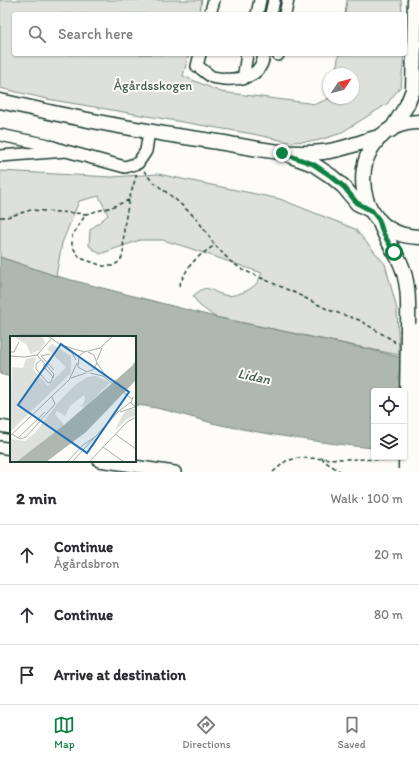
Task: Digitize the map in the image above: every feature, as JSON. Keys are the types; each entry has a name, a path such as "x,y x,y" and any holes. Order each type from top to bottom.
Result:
{"main road":[{"path":"411,470 416,330 408,301 406,282 400,264 383,233 364,192 363,172 369,152 408,105 413,90 415,0"},
{"path":"0,101 149,131 282,153 313,164 331,176 344,187 357,203 389,228 400,234 419,237"},
{"path":"282,153 333,151 386,133 402,125 419,122"}],"street":[{"path":"211,12 214,0"},
{"path":"257,12 260,0"},
{"path":"271,12 274,0"},
{"path":"285,12 288,0"},
{"path":"200,56 197,66 213,77 232,79 243,79 253,74 260,66 264,56"},
{"path":"243,79 247,56"},
{"path":"0,135 44,144 125,167 138,163 146,151 149,131"},
{"path":"0,156 66,151"},
{"path":"0,426 10,428"},
{"path":"0,447 10,449"},
{"path":"106,462 175,472"}],"path":[{"path":"86,214 72,236 72,246 80,258 103,266 112,266 120,261 123,255 124,227 129,200 137,177 138,163"},
{"path":"138,163 151,180 197,219 215,245 230,261 243,270 329,310 359,320 394,341 397,347"},
{"path":"0,217 7,217 31,210 86,214 112,207 129,200"},
{"path":"179,286 186,271 196,258 215,245"},
{"path":"273,472 286,461 298,458 322,457 371,459"},
{"path":"322,457 324,461 342,472"}],"green space":[{"name":"Ågårdsskogen","path":"0,0 202,0 199,12 12,12 12,56 188,56 183,76 221,92 316,104 323,101 323,104 359,104 359,68 336,68 339,56 404,56 401,86 387,104 339,134 316,141 289,142 253,134 47,99 0,88"},
{"path":"347,0 401,0 402,12 345,12"},
{"path":"0,171 111,177 158,174 280,199 355,229 385,264 397,309 399,355 215,317 199,305 193,296 202,289 206,288 227,296 241,293 253,287 262,273 163,240 140,240 100,254 89,246 90,230 108,215 99,196 79,201 62,243 56,276 0,257"}],"water":[{"name":"Lidan","path":"0,257 56,276 215,317 368,349 419,362 406,388 371,388 371,448 259,432 221,425 157,408 136,405 136,336 10,336 10,377 0,374"}],"route":[{"path":"282,153 313,164 344,187 357,203 372,211 379,220 383,233 394,252"}]}
